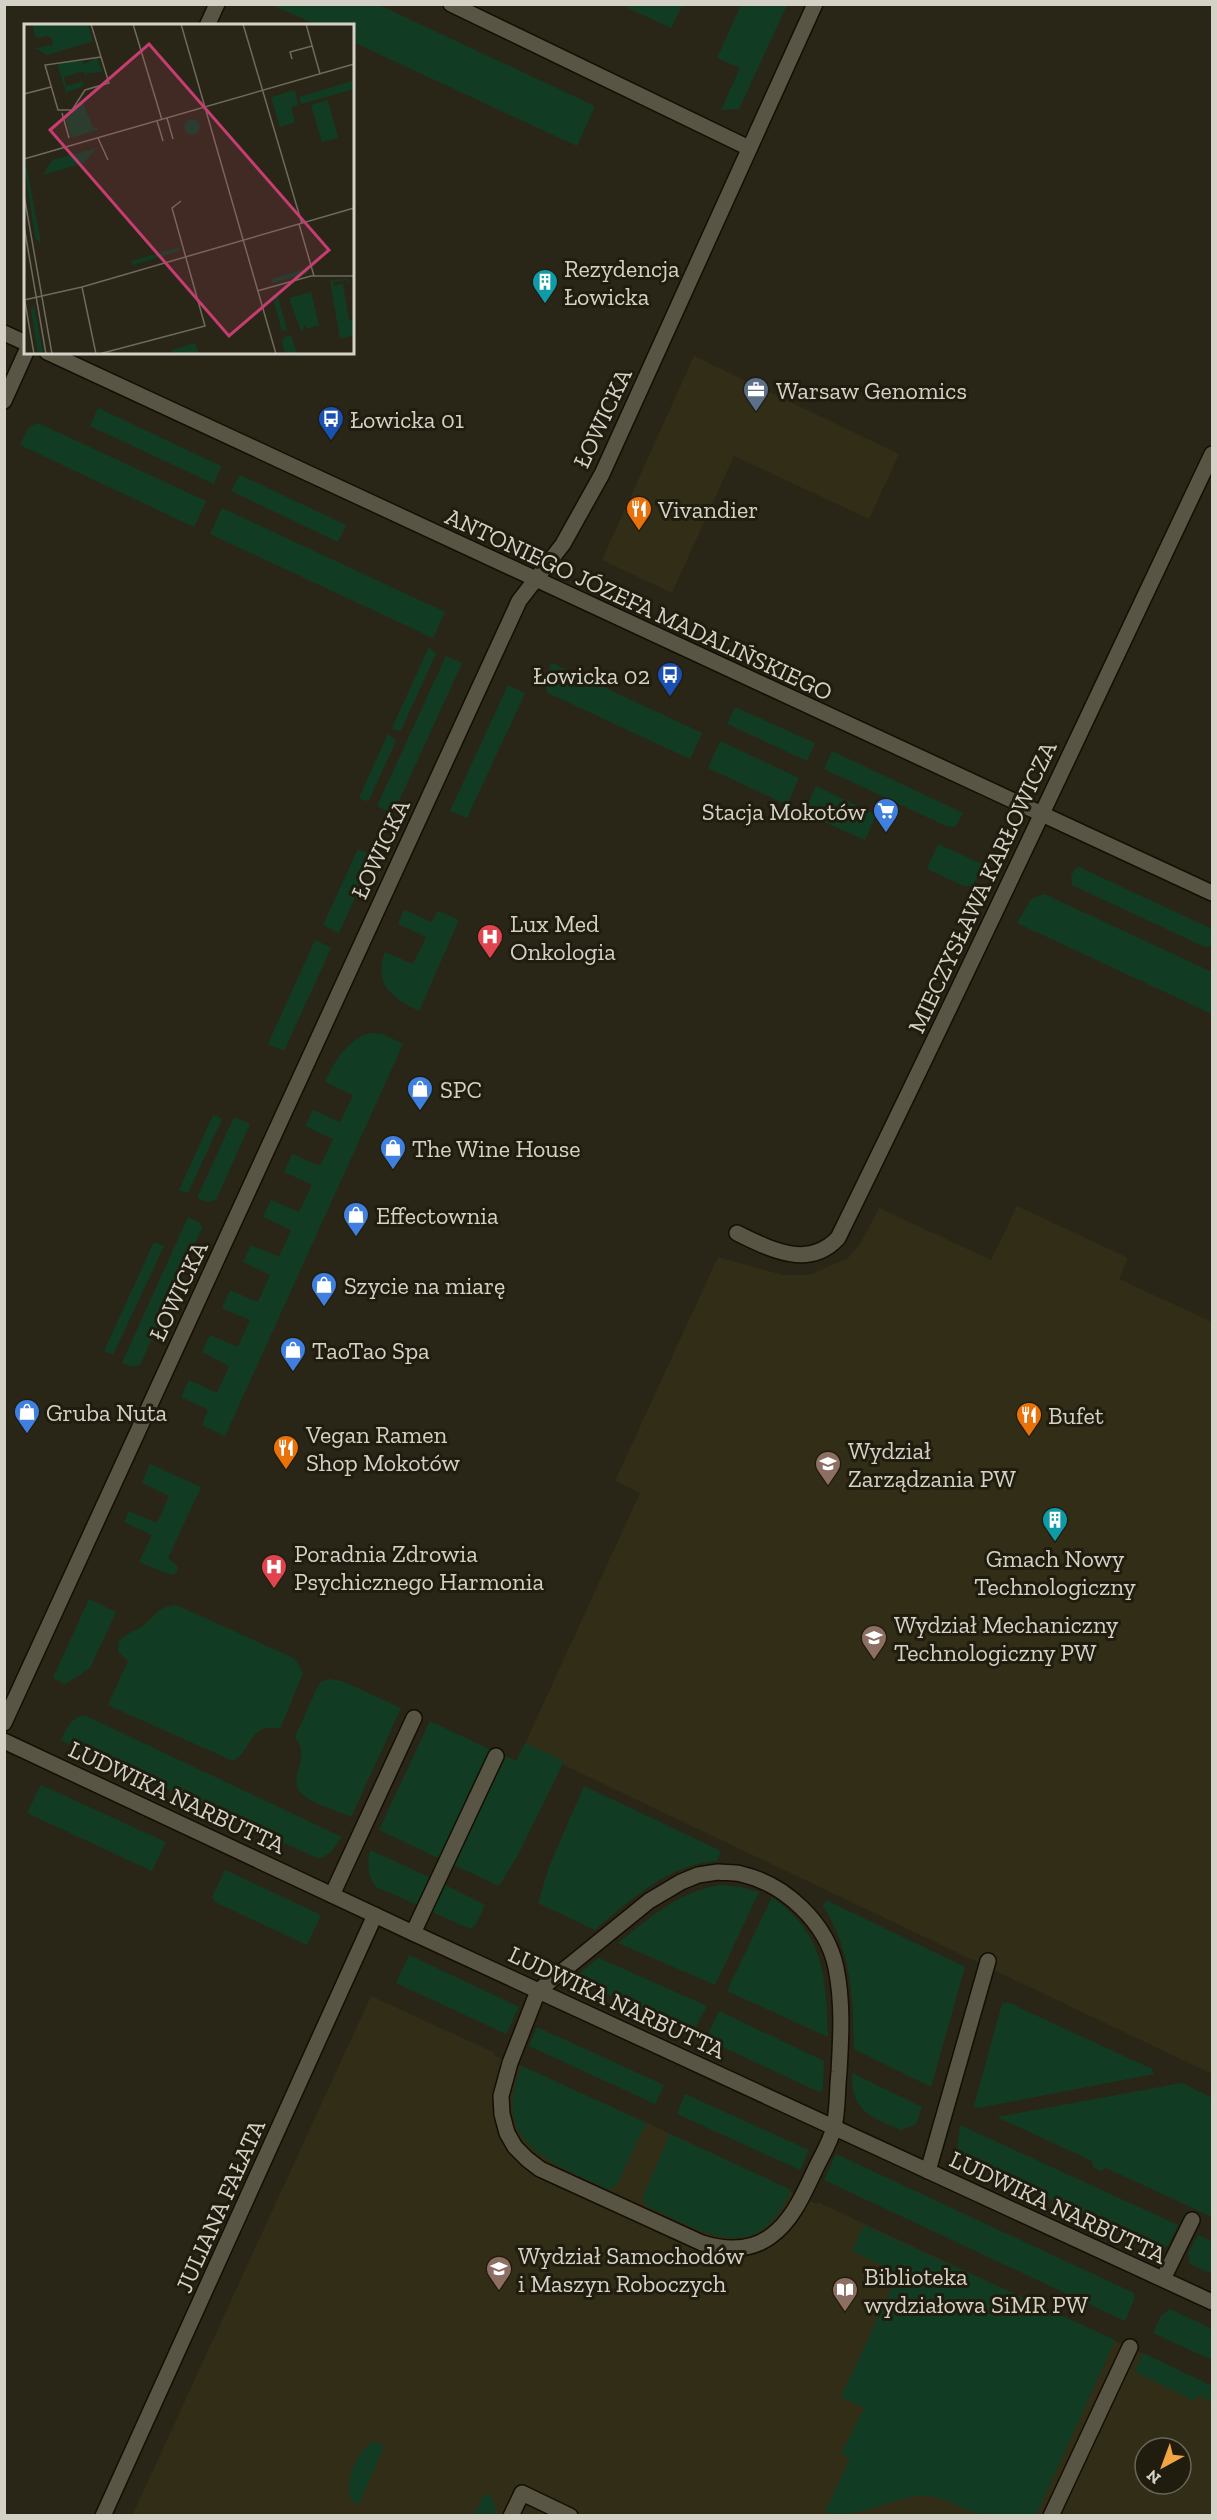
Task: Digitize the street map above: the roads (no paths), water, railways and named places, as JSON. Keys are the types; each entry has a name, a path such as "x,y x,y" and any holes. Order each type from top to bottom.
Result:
{"street":[{"path":"208,24 217,4"},
{"path":"451,4 750,148"},
{"name":"ŁOWICKA","path":"4,1723 519,601 563,544 602,474 815,4"},
{"path":"4,333 24,342"},
{"path":"4,401 25,354"},
{"name":"ANTONIEGO JÓZEFA MADALIŃSKIEGO","path":"52,354 535,581 1212,893"},
{"name":"MIECZYSŁAWA KARŁOWICZA","path":"737,1233 769,1249 792,1254 813,1255 827,1250 838,1238 974,960 1040,815 1212,454"},
{"path":"332,1895 414,1718"},
{"name":"LUDWIKA NARBUTTA","path":"4,1741 413,1933 1212,2302"},
{"path":"413,1933 496,1756"},
{"path":"718,1872 740,1874 769,1884 795,1901 814,1922 828,1945 836,1965 841,2002 834,2128 808,2185 784,2224 771,2236 744,2247 728,2249 702,2243 540,2169 515,2147 507,2133 502,2114 501,2096 510,2063 538,1991 631,1914 681,1882 698,1875 718,1872"},
{"name":"JULIANA FAŁATA","path":"103,2516 375,1915"},
{"path":"928,2171 988,1961"},
{"path":"1163,2279 1192,2220"},
{"path":"1051,2516 1130,2347"},
{"path":"511,2516 522,2493 570,2516"}],"place":[{"name":"Rezydencja Łowicka","path":"545,305"},
{"name":"Warsaw Genomics","path":"756,413"},
{"name":"Łowicka 01","path":"331,442"},
{"name":"Vivandier","path":"639,532"},
{"name":"Łowicka 02","path":"670,698"},
{"name":"Stacja Mokotów","path":"886,834"},
{"name":"Lux Med Onkologia","path":"490,960"},
{"name":"SPC","path":"420,1112"},
{"name":"The Wine House","path":"393,1171"},
{"name":"Effectownia","path":"356,1238"},
{"name":"Szycie na miarę","path":"324,1308"},
{"name":"TaoTao Spa","path":"293,1373"},
{"name":"Gruba Nuta","path":"27,1435"},
{"name":"Bufet","path":"1029,1438"},
{"name":"Vegan Ramen Shop Mokotów","path":"286,1471"},
{"name":"Wydział Zarządzania PW","path":"828,1487"},
{"name":"Gmach Nowy Technologiczny","path":"1055,1543"},
{"name":"Poradnia Zdrowia Psychicznego Harmonia","path":"274,1590"},
{"name":"Wydział Mechaniczny Technologiczny PW","path":"874,1661"},
{"name":"Wydział Samochodów i Maszyn Roboczych","path":"499,2292"},
{"name":"Biblioteka wydziałowa SiMR PW","path":"845,2313"}]}
